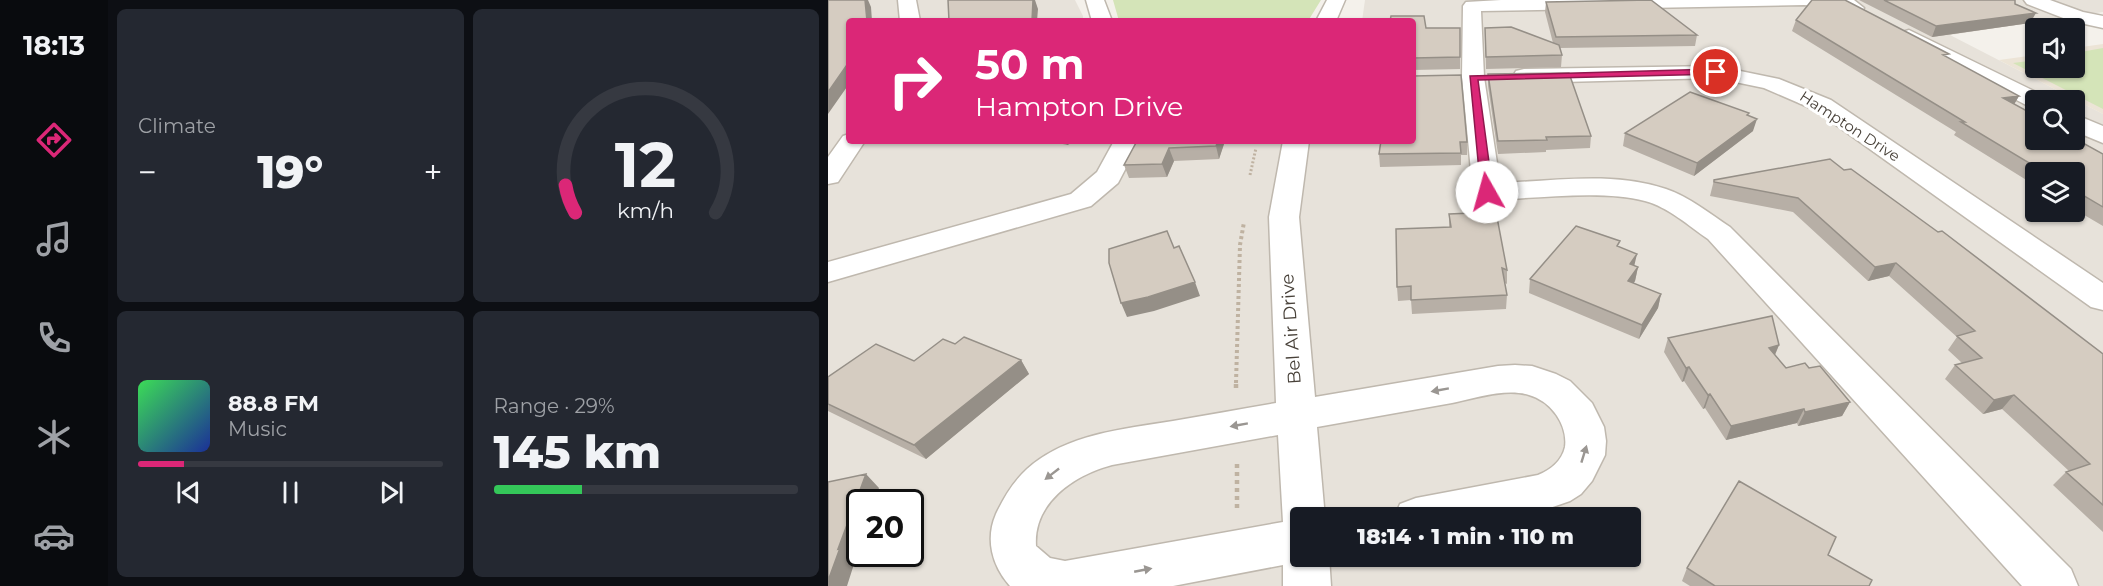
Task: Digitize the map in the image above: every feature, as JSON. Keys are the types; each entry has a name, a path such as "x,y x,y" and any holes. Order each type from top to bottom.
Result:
{"street":[{"path":"907,0 910,18"},
{"path":"1095,0 1101,18"},
{"path":"1327,18 1336,0"},
{"path":"1867,14 1846,3 1804,0 1472,6 1463,78 1487,192 1610,189 1652,194 1690,214 1719,233 2054,586"},
{"path":"2033,0 2078,17 2103,22"},
{"path":"1888,25 2025,95"},
{"name":"Hampton Drive","path":"1463,78 1716,72 1775,83 1823,105 2103,299"},
{"path":"2085,127 2103,136"},
{"path":"828,176 850,144"},
{"path":"828,272 1081,200 1108,177 1124,144"},
{"name":"Bel Air Drive","path":"1296,144 1284,217 1302,507"},
{"path":"1290,542 1065,584 1039,579 1022,567 1012,549 1013,527 1023,504 1040,483 1062,466 1086,454 1498,380 1520,379 1542,384 1561,394 1576,409 1586,427 1587,447 1580,466 1565,482 1544,493 1472,507"},
{"path":"1307,567 1308,586"}],"path":[{"path":"1250,179 1256,144"},
{"path":"1236,552 1236,371 1240,245 1245,212"}],"shaded area":[{"path":"828,0 1075,0 1083,16 1083,18 846,18 846,144 1416,144 1416,18 1362,18 1365,0 2103,0 2103,12 2063,18 2025,18 2025,24 1950,35 2025,74 2025,78 2033,78 2057,90 2025,90 2025,150 2085,150 2085,105 2103,114 2103,586 828,586"},
{"path":"2103,44 2103,114 2085,105 2085,90 2057,90 2034,78 2085,78 2085,47"},
{"path":"2025,56 2025,74 1999,60"}],"green space":[{"path":"1113,0 1321,0 1310,18 1118,18"},
{"path":"2103,48 2103,109 2085,100 2085,90 2066,90 2042,78 2085,78 2085,51"},
{"path":"2025,61 2025,69 2013,63"}],"building":[{"path":"828,0 865,0 867,18 846,18 846,66 828,92"},
{"path":"948,0 1033,0 1032,18 949,18"},
{"path":"1651,0 1697,35 1556,37 1546,2"},
{"path":"1812,0 1845,0 1949,54 1943,55 2019,96 2003,98 2025,110 2025,150 2085,150 2085,144 2103,154 2103,207 2085,196 2085,162 2027,162 1796,20"},
{"path":"1884,0 2015,0 2015,4 2036,13 1936,26"},
{"path":"1391,16 1424,16 1426,28 1460,28 1460,57 1416,58 1416,18 1391,18"},
{"path":"1511,27 1559,45 1562,55 1486,57 1485,28"},
{"path":"1569,73 1591,136 1498,141 1488,74"},
{"path":"1461,75 1467,142 1460,142 1461,153 1379,154 1381,144 1416,144 1416,76"},
{"path":"1690,92 1749,113 1747,115 1757,119 1697,163 1625,133"},
{"path":"1135,144 1217,144 1216,146 1169,148 1162,164 1124,165"},
{"path":"1830,159 1844,170 1851,169 1938,232 1942,231 2103,354 2103,505 2066,472 2090,464 2014,395 1994,400 1955,365 1982,358 1957,336 1975,331 1896,263 1875,267 1798,198 1714,182 1714,180"},
{"path":"1496,212 1507,270 1502,268 1507,295 1411,300 1411,286 1397,287 1396,229 1451,227 1449,214"},
{"path":"1576,226 1620,241 1617,246 1637,254 1630,264 1638,267 1628,281 1661,294 1642,325 1530,279"},
{"path":"1167,231 1174,248 1179,246 1195,282 1121,303 1109,263 1109,249"},
{"path":"1772,316 1779,345 1769,348 1786,368 1805,363 1809,368 1820,366 1850,402 1805,412 1804,409 1731,426 1710,394 1708,395 1689,367 1686,368 1668,338"},
{"path":"964,337 1021,360 914,445 828,404 828,377 876,344 914,361 943,339 955,344"},
{"path":"866,474 860,489 846,489 846,528 828,581 828,482"},
{"path":"1739,481 1836,537 1828,555 1872,580 1869,586 1715,586 1687,568"}],"route":[{"path":"1487,192 1473,78 1716,72"}]}
